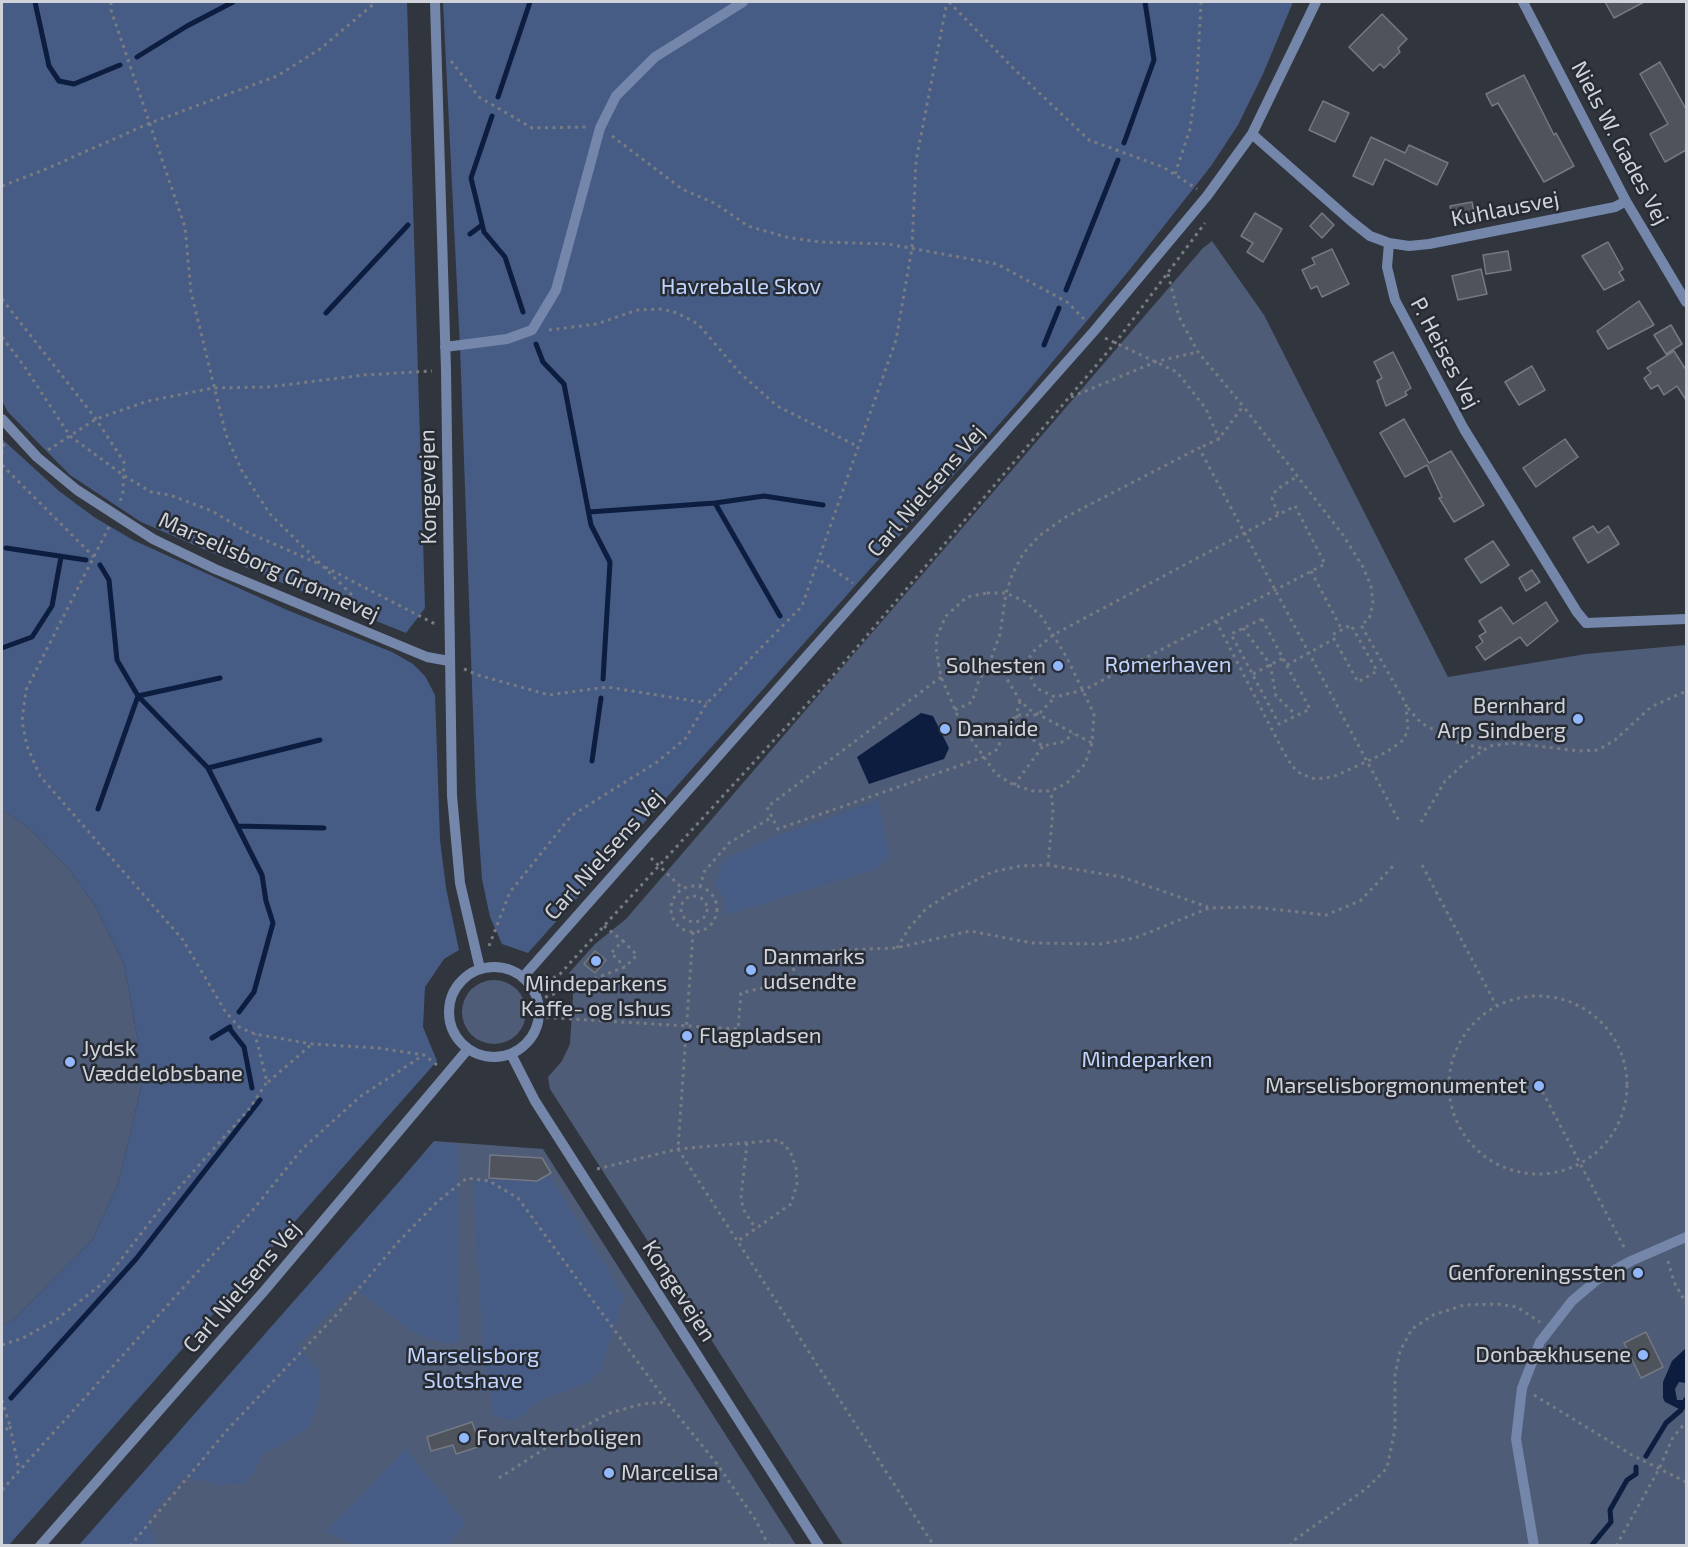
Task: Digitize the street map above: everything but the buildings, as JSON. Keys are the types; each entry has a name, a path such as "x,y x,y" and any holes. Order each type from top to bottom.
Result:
{"street":[{"name":"Kongevejen","path":"435,2 446,370 449,661 455,838 460,883 480,969"},
{"path":"445,347 507,339 532,330 556,290 600,128 616,96 655,57 743,2"},
{"name":"Carl Nielsens Vej","path":"523,977 1095,330 1207,196 1252,134 1316,2"},
{"name":"Niels W. Gades Vej","path":"1522,2 1626,201 1686,302"},
{"path":"1252,134 1351,221 1370,236 1389,243"},
{"name":"Kuhlausvej","path":"1389,243 1409,246 1429,244 1615,207 1626,201"},
{"name":"P. Heises Vej","path":"1389,243 1387,267 1395,300 1464,429 1577,612 1586,622 1601,624 1686,620"},
{"name":"Marselisborg Grønnevej","path":"2,419 37,457 77,490 153,539 215,569 427,657 449,661"},
{"path":"503,968 523,977 536,995 539,1017 530,1039 511,1054 498,1057 484,1056 468,1049 453,1030 449,1005 460,983 480,969 503,968"},
{"name":"Carl Nielsens Vej","path":"40,1545 266,1290 449,1075 468,1049"},
{"name":"Kongevejen","path":"511,1054 535,1101 819,1545"},
{"path":"1534,1545 1516,1439 1522,1388 1532,1359 1549,1328 1572,1300 1598,1279 1631,1261 1686,1237"}],"path":[{"path":"111,2 111,10 185,227 191,292 226,435 242,471 270,514 353,596 366,631"},
{"path":"2,186 150,123 277,76 320,49 376,2"},
{"path":"948,2 1089,140 1163,167 1207,196"},
{"path":"480,969 510,892 571,816 657,762 686,739 707,703 802,606 820,561 857,446 896,340 912,248 916,161 948,2"},
{"path":"1175,174 1190,129 1197,80 1201,2"},
{"path":"448,54 479,97 532,128 600,128 682,189 716,204 748,226 786,237 819,242 888,244 997,264 1067,302 1103,337 1158,361 1177,372 1206,409 1219,439"},
{"path":"536,995 560,974 830,680 1116,342 1206,222"},
{"path":"1168,273 1179,317 1198,352 1290,465 1296,477 1343,535 1366,574 1371,586 1372,612 1361,625 1353,629"},
{"path":"2,299 96,419 124,462 123,492 115,516 42,654 26,690 22,721 27,746 40,776 183,940 225,1011 239,1027 255,1034 312,1044 378,1048 424,1056 449,1075"},
{"path":"532,330 555,330 597,324 637,310 662,309 677,313 698,324 740,373 777,406 857,446"},
{"path":"2,338 41,391 70,436 123,475 152,492 170,495 212,511 247,532 322,565 449,631"},
{"path":"1069,398 1158,361 1198,352"},
{"path":"37,457 96,419 148,401 213,388 268,387 364,375 446,370"},
{"path":"955,710 972,702 979,680 988,667 1000,634 1006,593 1023,554 1039,536 1064,518 1219,439 1243,406"},
{"path":"1199,448 1399,821"},
{"path":"2,465 94,557"},
{"path":"1278,515 1272,498 1276,490 1296,477"},
{"path":"1016,715 1038,715 1055,697 1084,690 1325,564 1295,506 1053,635 1034,651 1028,667 1030,679 1036,688 1055,697"},
{"path":"820,561 864,591"},
{"path":"1311,572 1342,630"},
{"path":"1006,593 1026,602 1042,617 1053,635 1084,690 1094,714 1092,743 1079,771 1067,783 1051,790 1034,791 1014,785 996,774 962,726 937,664 937,636 952,608 976,594 1006,593"},
{"path":"1262,619 1310,708 1279,724 1241,652 1231,634 1262,619"},
{"path":"1216,621 1292,766 1301,774 1316,779 1333,777 1367,762 1402,741 1408,731 1406,704"},
{"path":"1351,625 1353,629 1377,671 1358,682 1332,635 1351,625"},
{"path":"1361,625 1410,712 1429,727 1457,742 1486,749"},
{"path":"1243,628 1270,664 1276,696 1296,715"},
{"path":"1287,665 1334,639"},
{"path":"1234,655 1241,652"},
{"path":"1252,674 1283,658"},
{"path":"449,661 478,675 549,695 607,687 707,703"},
{"path":"937,664 988,667 1004,674 1020,701 1038,715 1092,743"},
{"path":"941,677 767,807 778,829 984,757 998,749 1002,734 1016,715 1020,701"},
{"path":"1421,822 1445,781 1467,760 1486,749 1512,743 1579,751 1598,750 1615,740 1651,707 1686,691"},
{"path":"1256,699 1264,695"},
{"path":"1016,715 1028,737 1043,746"},
{"path":"1014,785 1043,746 1062,742 1075,733"},
{"path":"1048,865 1053,810 1051,790"},
{"path":"700,887 704,872 729,843 772,818"},
{"path":"651,858 682,889"},
{"path":"539,1017 738,1029 741,993 766,987 816,956 837,950 896,948 970,931 1032,943 1100,944 1135,938 1209,908 1252,907 1305,915 1326,915 1360,901 1396,863"},
{"path":"896,948 921,915 946,896 992,872 1020,866 1048,865 1122,877 1209,908"},
{"path":"1422,865 1496,1005"},
{"path":"671,904 682,889 700,887 715,899 717,912 711,924 693,932"},
{"path":"697,896 705,901 707,910 701,921 692,922 684,918 681,906 686,899 697,896"},
{"path":"671,904 681,906"},
{"path":"671,904 676,923 693,932"},
{"path":"707,910 717,912"},
{"path":"536,995 625,967 637,954 604,926"},
{"path":"693,932 678,1149 934,1545"},
{"path":"622,941 611,953 625,967"},
{"path":"1542,996 1563,999 1583,1007 1600,1020 1614,1036 1624,1056 1628,1077 1624,1109 1612,1137 1597,1151 1579,1162 1563,1171 1538,1176 1524,1174 1489,1161 1463,1134 1450,1099 1452,1061 1470,1028 1496,1005 1520,998 1542,996"},
{"path":"255,1034 267,1082"},
{"path":"2,1345 23,1338 57,1319 103,1282 160,1209 249,1109 267,1082 312,1044"},
{"path":"2,1490 252,1211 303,1148 361,1096 424,1056"},
{"path":"1539,1085 1631,1261"},
{"path":"597,1169 678,1149 779,1140 790,1151 796,1167 797,1184 790,1204 738,1241"},
{"path":"747,1143 741,1197 743,1209 756,1229"},
{"path":"130,1545 229,1428 338,1313 399,1241 437,1202 467,1178 489,1181 518,1198 668,1402 717,1464 755,1519 769,1545"},
{"path":"1663,1246 1674,1282 1686,1303"},
{"path":"1290,1545 1367,1488 1387,1468 1395,1429 1395,1375 1400,1351 1412,1329 1433,1315 1464,1305 1498,1304 1517,1307 1549,1328"},
{"path":"1522,1388 1632,1455 1686,1482"},
{"path":"2,1400 19,1470"},
{"path":"499,1478 563,1437 610,1413 642,1404 668,1402"},
{"path":"1616,1545 1659,1468 1672,1437 1686,1422"},
{"path":"2,1433 10,1426"}],"green space":[{"path":"2,2 407,2 425,608 406,633 296,589 141,522 70,475 8,412 2,401"},
{"name":"Havreballe Skov","path":"443,2 1293,2 1263,74 1238,125 1211,166 1127,273 1018,403 528,953 502,944 490,917 482,879 476,797 460,347"},
{"name":"Mindeparken","path":"1212,241 1264,315 1448,677 1586,654 1686,645 1686,1545 843,1545 550,1089 548,1077 562,1061 570,1044 573,996 569,973 595,944 626,919 1203,248"},
{"path":"2,439 59,491 94,517 133,540 287,610 392,652 413,664 425,676 435,695 440,840 446,888 459,950 444,959 425,987 423,1027 437,1061 8,1546 2,1545 2,1325 13,1320 92,1240 118,1184 141,1088 137,1036 124,964 95,905 67,867 29,828 2,810"},
{"path":"878,800 889,853 888,858 876,869 725,915 725,899 715,884 722,865 728,857 769,839"},
{"name":"Jydsk Væddeløbsbane","path":"2,810 29,828 67,867 95,905 124,964 137,1036 141,1088 118,1184 92,1240 13,1320 2,1325"},
{"path":"488,980 500,980 517,989 524,1000 526,1012 524,1024 517,1035 500,1044 488,1044 476,1039 467,1030 462,1018 462,1006 467,994 476,985"},
{"name":"Marselisborg Slotshave","path":"434,1141 543,1149 796,1545 83,1546 291,1310"},
{"path":"434,1142 458,1144 459,1338 456,1343 442,1343 412,1332 354,1288 298,1345 318,1371 321,1383 315,1415 309,1427 263,1454 253,1474 243,1483 222,1485 184,1477 148,1518 155,1545 79,1545"},
{"path":"539,1158 624,1296 601,1369 591,1381 534,1403 526,1413 514,1421 494,1416 483,1347 473,1182 528,1175"},
{"path":"406,1449 465,1522 449,1545 354,1545 326,1532"}],"shaded area":[{"path":"921,713 933,716 949,748 944,759 869,784 857,757"},
{"path":"1686,1348 1686,1383 1679,1382 1675,1389 1677,1400 1684,1400 1686,1396 1686,1409 1681,1410 1665,1402 1663,1382 1672,1361"}],"waterway":[{"path":"35,2 49,66 59,81 74,84 120,65"},
{"path":"137,57 187,26 233,2"},
{"path":"498,97 530,2"},
{"path":"1124,143 1154,60 1145,2"},
{"path":"492,116 471,178 484,232 505,257 523,312"},
{"path":"1066,290 1118,160"},
{"path":"326,313 408,225"},
{"path":"470,234 482,225"},
{"path":"1044,345 1059,308"},
{"path":"536,344 543,362 564,384 591,525 610,562 603,679"},
{"path":"715,503 764,496 823,505"},
{"path":"589,512 715,503 780,616"},
{"path":"6,548 86,560"},
{"path":"2,648 32,637 52,606 61,557"},
{"path":"100,565 109,580 117,660 138,696 208,768 262,875 266,901 273,923 254,992 239,1012"},
{"path":"98,809 138,696 220,678"},
{"path":"592,761 601,698"},
{"path":"208,768 320,740"},
{"path":"237,826 324,828"},
{"path":"212,1038 230,1027"},
{"path":"229,1028 244,1047 252,1088"},
{"path":"11,1398 136,1259 260,1100"},
{"path":"1646,1456 1666,1423 1681,1410 1686,1399"},
{"path":"1591,1546 1611,1522 1610,1510 1627,1480 1636,1474 1636,1467"}],"place":[{"name":"Solhesten","path":"1058,666"},
{"name":"Bernhard Arp Sindberg","path":"1578,719"},
{"name":"Danaide","path":"945,729"},
{"name":"Mindeparkens Kaffe- og Ishus","path":"596,961"},
{"name":"Danmarks udsendte","path":"751,970"},
{"name":"Flagpladsen","path":"687,1036"},
{"name":"Jydsk Væddeløbsbane","path":"70,1062"},
{"name":"Marselisborgmonumentet","path":"1539,1086"},
{"name":"Genforeningssten","path":"1638,1273"},
{"name":"Donbækhusene","path":"1643,1355"},
{"name":"Forvalterboligen","path":"464,1438"},
{"name":"Marcelisa","path":"609,1473"}],"park label":[{"name":"Rømerhaven","path":"1168,665"}]}
